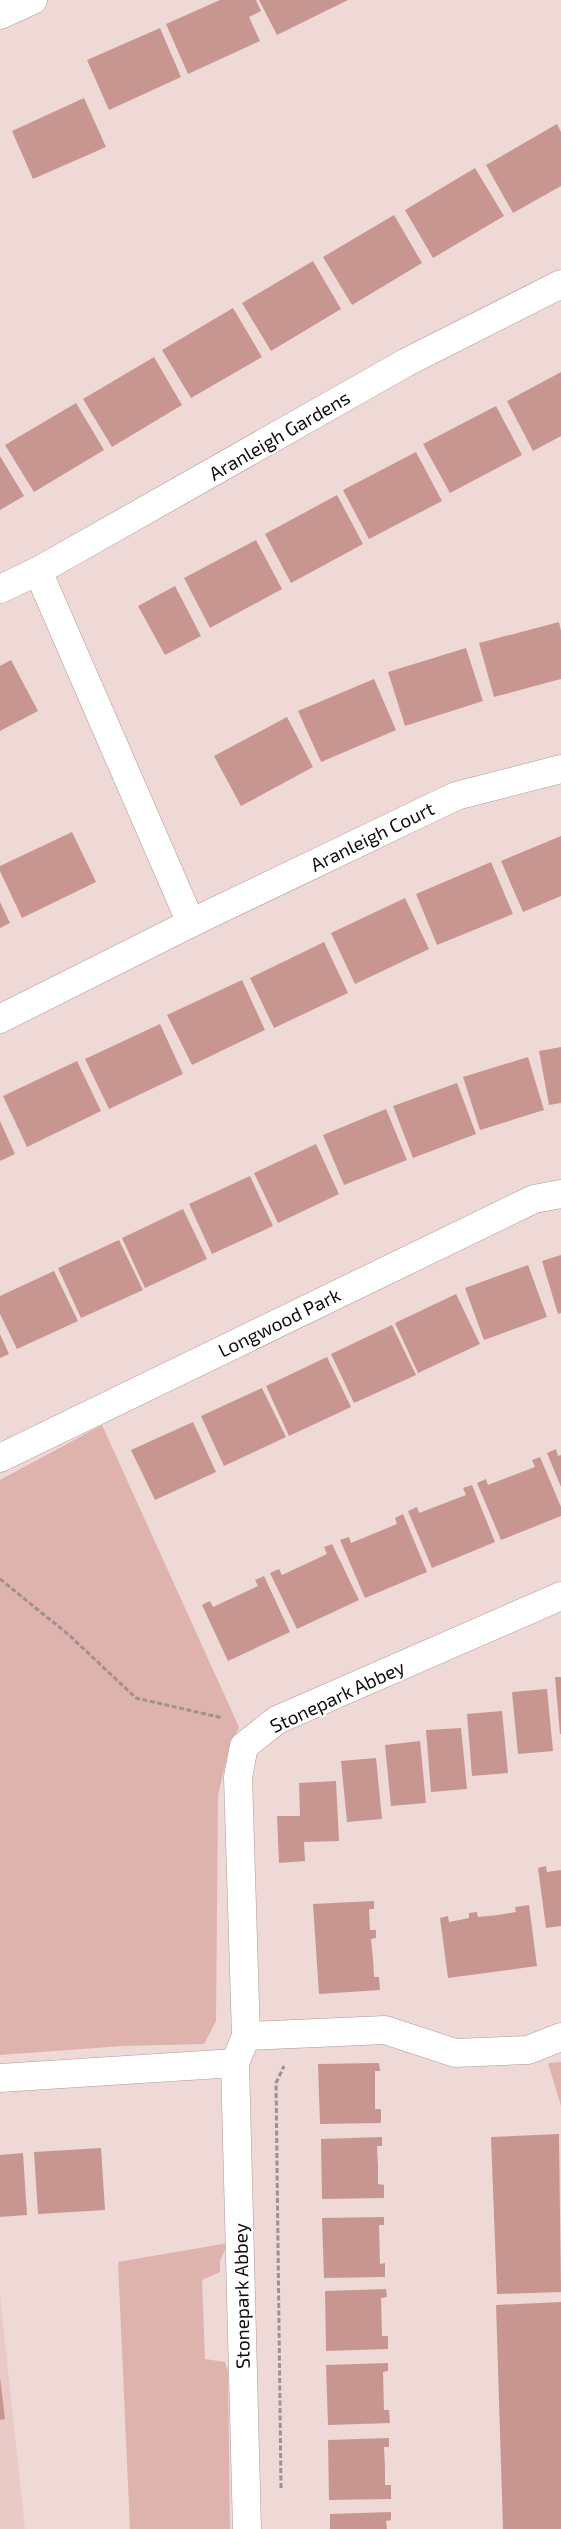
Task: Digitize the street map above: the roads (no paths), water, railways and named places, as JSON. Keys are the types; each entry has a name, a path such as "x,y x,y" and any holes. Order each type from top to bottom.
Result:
{"street":[{"path":"0,15 33,0"},
{"name":"Aranleigh Gardens","path":"0,589 38,571 407,362 561,284"},
{"path":"38,571 191,923"},
{"name":"Aranleigh Court","path":"0,1019 191,923 456,796 561,769"},
{"name":"Longwood Park","path":"0,1458 534,1198 561,1194"},
{"name":"Stonepark Abbey","path":"247,2529 235,2063 246,2036 238,1777 244,1746 277,1720 561,1596"},
{"path":"246,2036 385,2030 454,2053 528,2050 561,2037"},
{"path":"0,2078 235,2063"}]}
